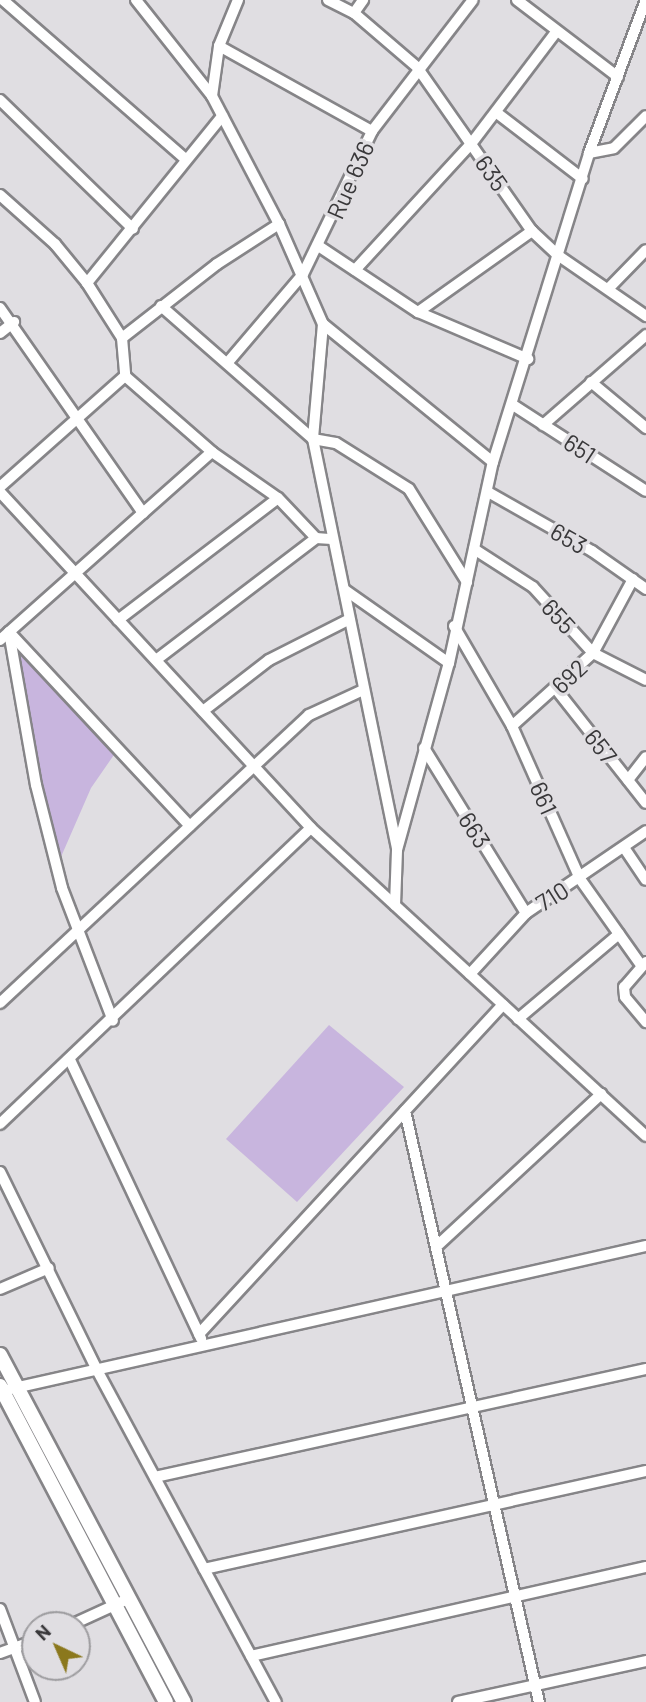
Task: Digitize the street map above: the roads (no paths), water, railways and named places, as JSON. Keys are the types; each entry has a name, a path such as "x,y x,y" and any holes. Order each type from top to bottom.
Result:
{"main road":[{"path":"0,1355 6,1388 166,1702"},
{"path":"6,1388 130,1598 184,1702"}],"street":[{"path":"3,0 185,159"},
{"path":"136,0 212,96 279,224 323,324 313,439 397,850"},
{"path":"212,96 219,46 238,0"},
{"name":"635","path":"328,0 354,13 417,67 531,230 559,257 646,316"},
{"path":"354,13 363,0"},
{"name":"Rue 636","path":"229,361 303,274 320,247 372,131 417,67 473,0"},
{"path":"395,905 397,850 449,663 454,626 467,582 493,462 528,359 589,153 646,0"},
{"path":"525,2 556,32 618,77"},
{"path":"355,270 471,144 556,32"},
{"path":"219,46 372,131"},
{"path":"0,100 133,229"},
{"path":"497,113 583,179"},
{"path":"88,283 222,116"},
{"path":"589,153 614,148 646,117"},
{"path":"1,198 55,244 88,283 122,338 125,376 212,452 278,498 316,538"},
{"path":"122,338 161,306 279,224"},
{"path":"418,312 531,230"},
{"path":"320,247 418,312 528,359"},
{"path":"608,289 646,250"},
{"path":"161,306 229,361 313,439 336,443 409,489 467,582"},
{"path":"0,308 14,322 76,419 143,513"},
{"path":"0,333 14,322"},
{"path":"323,324 493,462"},
{"path":"543,425 646,335"},
{"path":"0,486 125,376"},
{"path":"591,382 646,428"},
{"name":"651","path":"513,405 646,491"},
{"path":"4,636 212,452"},
{"path":"0,492 311,828 646,1136"},
{"name":"653","path":"488,492 646,589"},
{"path":"118,620 278,498"},
{"path":"156,660 316,538 332,539"},
{"name":"655","path":"474,549 533,587 593,653 646,680"},
{"name":"692","path":"512,726 593,653 633,579"},
{"path":"345,590 449,663"},
{"path":"203,711 269,660 348,620"},
{"name":"661","path":"454,626 512,726 580,879 643,963"},
{"path":"4,636 190,826"},
{"path":"4,636 36,785 78,930 113,1021"},
{"name":"657","path":"556,689 646,803"},
{"path":"0,1003 309,715 363,690"},
{"name":"663","path":"424,748 526,913"},
{"path":"628,779 646,757"},
{"path":"0,1124 113,1021 311,828"},
{"name":"710","path":"470,974 526,913 625,849 646,831"},
{"path":"625,849 646,880"},
{"path":"518,1019 619,934"},
{"path":"643,963 624,987 625,997 646,1022"},
{"path":"199,1334 503,1005"},
{"path":"70,1060 203,1346"},
{"path":"437,1246 600,1094"},
{"path":"405,1111 539,1702"},
{"path":"0,1172 97,1370 276,1702"},
{"path":"6,1388 97,1370 646,1246"},
{"path":"0,1289 49,1268"},
{"path":"155,1477 646,1369"},
{"path":"204,1569 646,1471"},
{"path":"251,1656 646,1567"},
{"path":"91,1617 130,1598"},
{"path":"0,1609 17,1647 35,1702"},
{"path":"0,1653 21,1645"},
{"path":"458,1702 646,1661"}]}
